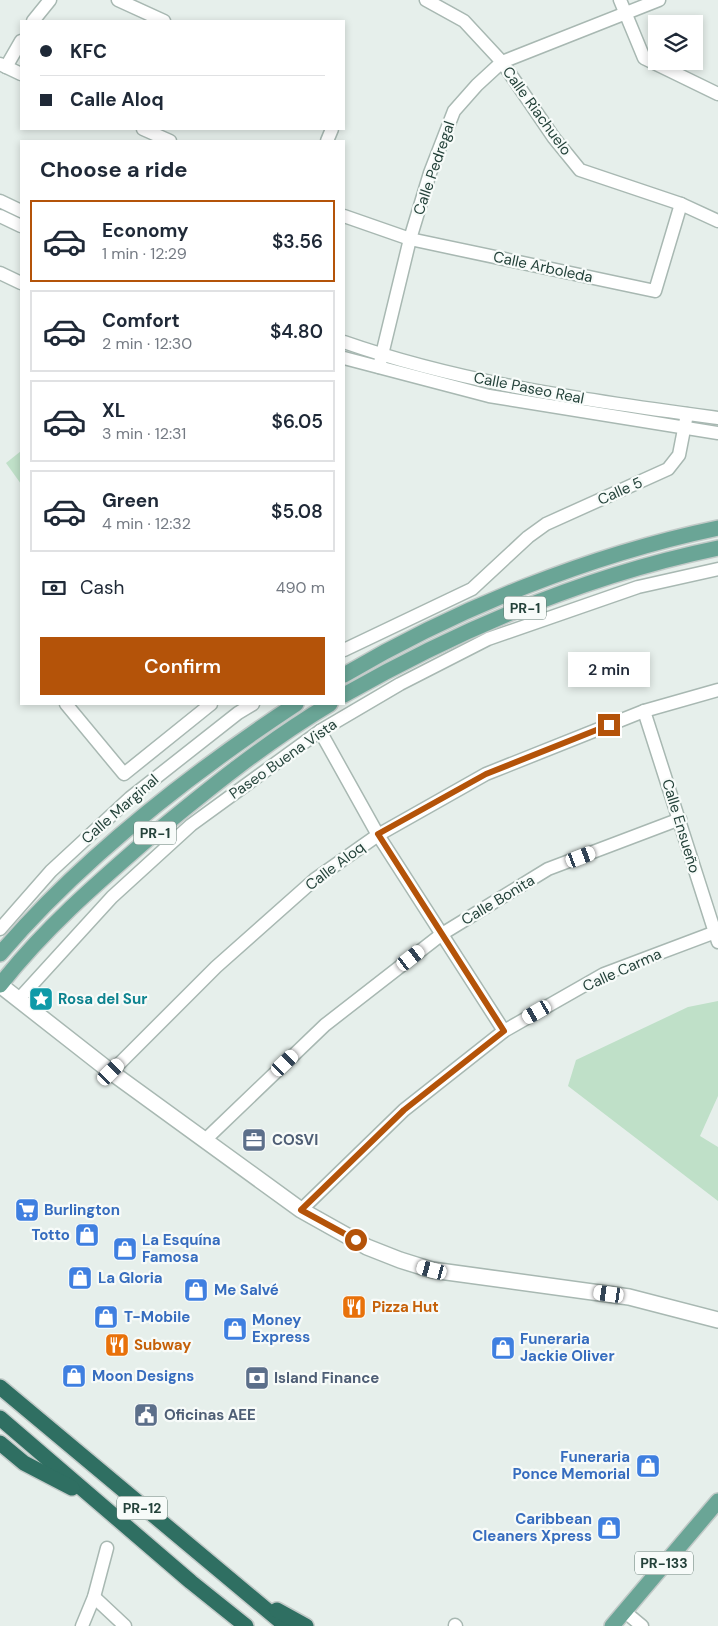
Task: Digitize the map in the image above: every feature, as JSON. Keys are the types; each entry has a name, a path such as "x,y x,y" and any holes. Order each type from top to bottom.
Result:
{"highway":[{"name":"PR-12","path":"0,1387 286,1626"},
{"name":"PR-12","path":"0,1418 246,1626"},
{"path":"0,1443 24,1463 96,1500"},
{"path":"240,1589 306,1626"},
{"path":"225,1608 237,1626"}],"main road":[{"name":"PR-1","path":"345,674 445,623 571,569 652,543 718,528"},
{"name":"PR-1","path":"345,695 443,643 518,611 633,569 718,548"},
{"name":"PR-1","path":"0,954 58,890 116,839 236,745 295,705"},
{"name":"PR-1","path":"0,985 50,928 100,880 198,797 297,724 328,705"},
{"name":"PR-133","path":"612,1626 718,1501"}],"street":[{"path":"33,20 50,0"},
{"path":"118,0 162,20"},
{"name":"Calle Riachuelo","path":"426,0 464,21 502,62 554,138 580,170 681,204 718,221"},
{"path":"620,0 644,58 718,94"},
{"name":"Calle Pedregal","path":"380,361 410,238 430,173 454,111 477,85 502,62 659,0"},
{"path":"20,42 3,65 20,74"},
{"path":"145,130 168,140"},
{"name":"Calle Arboleda","path":"345,216 410,238 655,291 681,204"},
{"path":"1,205 20,211"},
{"path":"0,216 20,226"},
{"path":"0,273 20,283"},
{"name":"Calle Paseo Real","path":"345,343 380,361 489,396 718,433"},
{"name":"Calle Paseo Real","path":"345,358 380,361 509,387 718,418"},
{"name":"Calle 5","path":"345,650 472,589 546,524 668,469 679,455 687,414"},
{"name":"Paseo Buena Vista","path":"18,1000 112,897 191,825 320,731 400,684 488,639 638,587 718,568"},
{"name":"Calle Aloq","path":"111,1072 223,960 314,880 378,834 486,774 644,711 718,690"},
{"path":"67,705 124,774 210,705"},
{"name":"Calle Marginal","path":"0,930 51,871 130,798 235,708 248,705"},
{"name":"Calle Ensueño","path":"644,711 716,935"},
{"path":"320,731 378,834 504,1031"},
{"name":"Calle Bonita","path":"205,1140 325,1025 442,934 548,870 680,819"},
{"name":"Calle Carma","path":"301,1210 404,1110 504,1031 604,974 716,935"},
{"path":"0,985 111,1072 301,1210 367,1247 432,1270 629,1297 718,1320"},
{"path":"82,1626 94,1597 107,1548"},
{"path":"94,1597 125,1626"},
{"path":"624,1611 642,1626"}],"green space":[{"path":"20,452 20,483 6,463"},
{"path":"718,1001 718,1096 700,1136 718,1147 718,1201 568,1086 576,1060 688,1007"}],"place":[{"name":"Rosa del Sur","path":"41,999"},
{"name":"COSVI","path":"254,1140"},
{"name":"Burlington","path":"27,1210"},
{"name":"Totto","path":"87,1235"},
{"name":"La Esquína Famosa","path":"125,1249"},
{"name":"La Gloria","path":"80,1278"},
{"name":"Me Salvé","path":"196,1290"},
{"name":"Pizza Hut","path":"354,1307"},
{"name":"T-Mobile","path":"106,1317"},
{"name":"Money Express","path":"235,1329"},
{"name":"Subway","path":"117,1345"},
{"name":"Funeraria Jackie Oliver","path":"503,1348"},
{"name":"Moon Designs","path":"74,1376"},
{"name":"Island Finance","path":"257,1378"},
{"name":"Oficinas AEE","path":"146,1415"},
{"name":"Funeraria Ponce Memorial","path":"648,1466"},
{"name":"Caribbean Cleaners Xpress","path":"609,1528"}],"route":[{"path":"356,1240 301,1210 404,1110 504,1031 378,834 486,774 609,725"}]}
